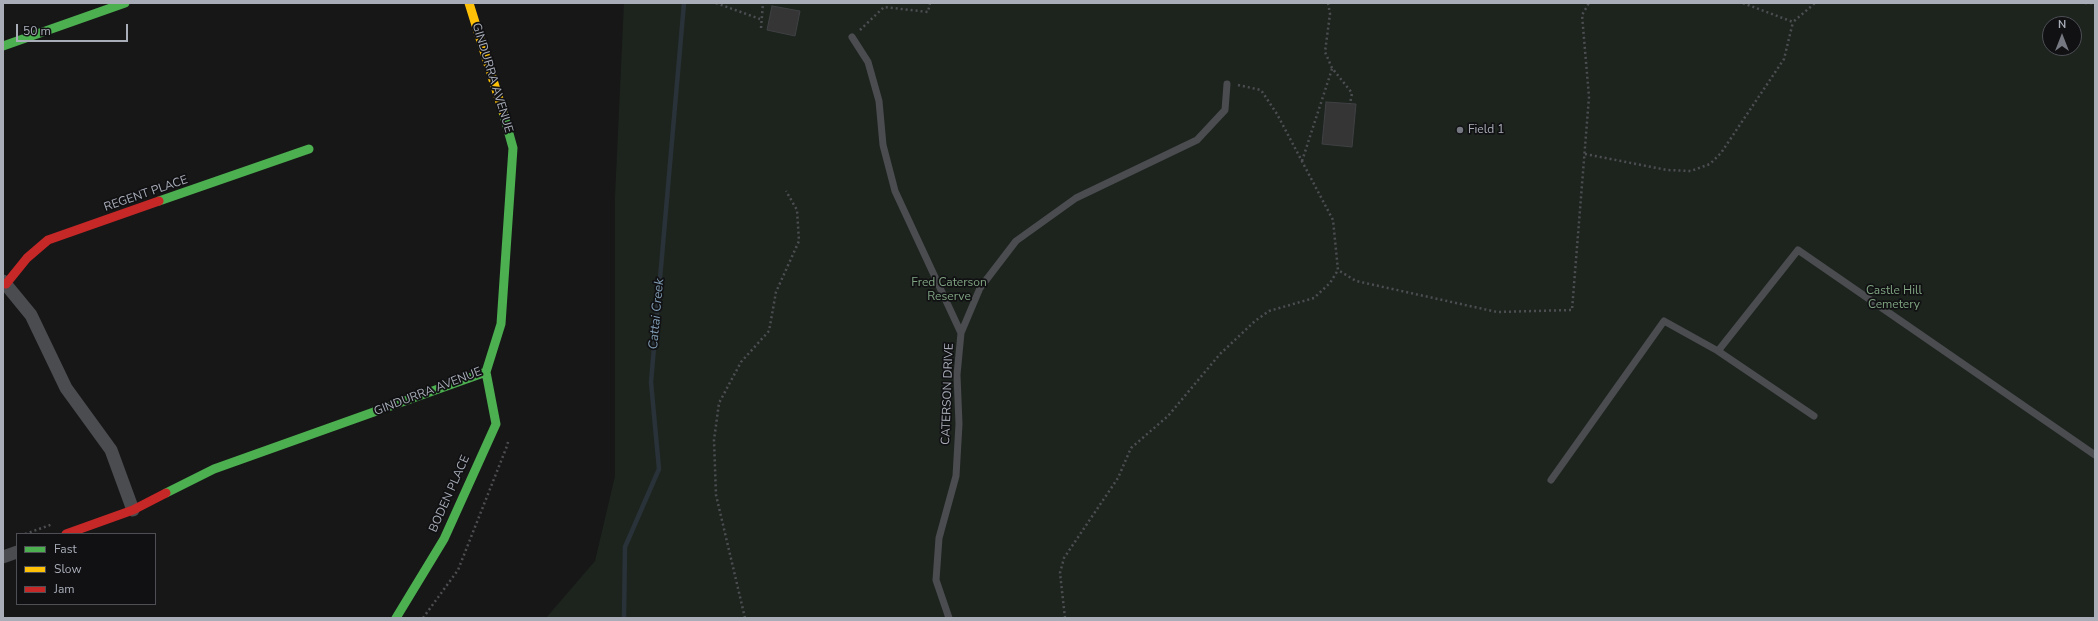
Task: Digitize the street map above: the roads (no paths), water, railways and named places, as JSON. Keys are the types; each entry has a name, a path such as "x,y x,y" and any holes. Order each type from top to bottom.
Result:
{"street":[{"path":"3,46 125,3"},
{"name":"GINDURRA AVENUE","path":"69,533 133,510 214,470 486,372 501,324 513,148 494,78 469,3"},
{"name":"REGENT PLACE","path":"4,282 27,258 48,240 309,149"},
{"path":"4,282 31,316 66,388 111,450 133,510"},
{"name":"BODEN PLACE","path":"396,618 444,539 496,424 486,372"},
{"path":"3,557 16,552"}],"lane":[{"path":"852,37 868,62 879,101 883,145 895,191 961,333"},
{"name":"CATERSON DRIVE","path":"949,618 936,580 939,538 956,476 959,424 957,375 961,333 980,288 1016,241 1076,198 1197,140 1225,110 1227,84"},
{"path":"1718,351 1798,250 2095,455"},
{"path":"1551,480 1664,321 1718,351 1814,416"}],"waterway":[{"name":"Cattai Creek","path":"624,618 625,547 659,469 651,382 684,3"}],"place":[{"name":"Field 1","path":"1460,130"}],"park label":[{"name":"Fred Caterson Reserve","path":"949,290"},
{"name":"Castle Hill Cemetery","path":"1894,298"}]}
